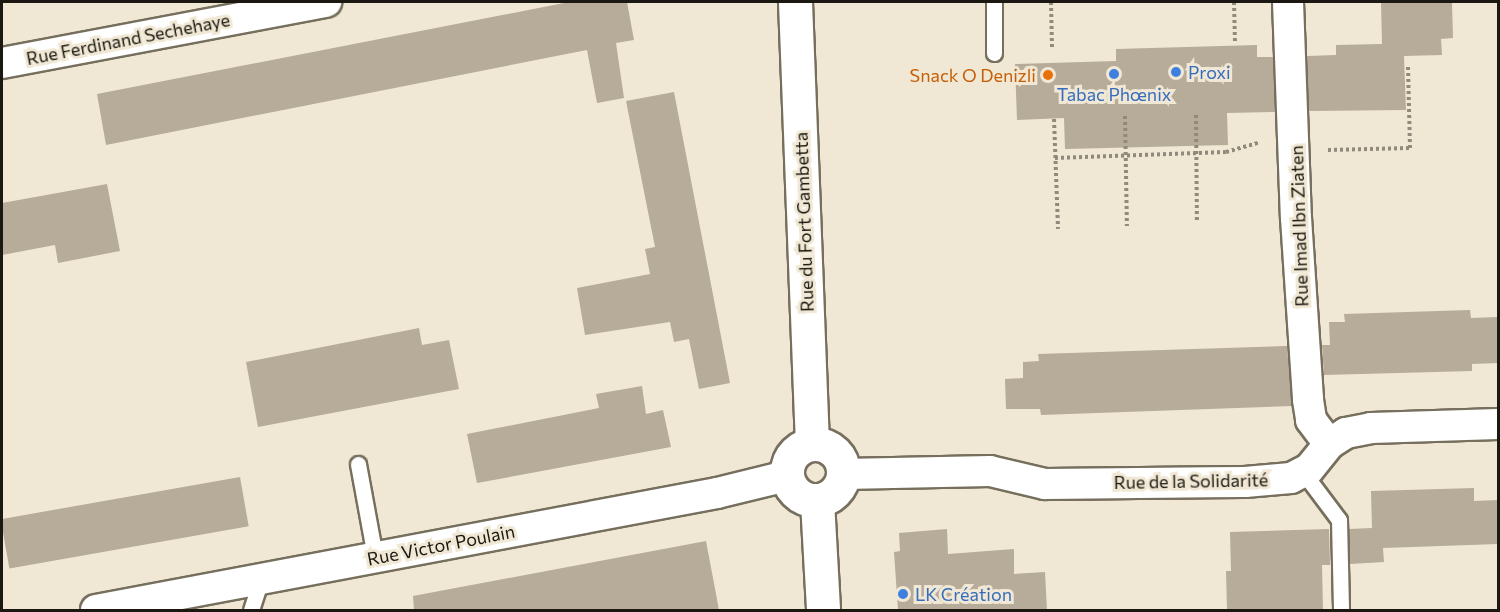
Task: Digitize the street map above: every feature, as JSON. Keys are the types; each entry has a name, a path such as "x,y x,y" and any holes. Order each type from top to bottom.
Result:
{"street":[{"name":"Rue Ferdinand Sechehaye","path":"2,63 326,2"},
{"name":"Rue du Fort Gambetta","path":"795,2 812,443"},
{"name":"Rue Imad Ibn Ziaten","path":"1288,2 1296,218 1308,400 1311,420 1329,444"},
{"path":"1303,472 1308,470 1329,444 1346,433 1371,428 1498,424"},
{"path":"812,443 825,445 835,451 842,462 844,474 836,492 817,501 797,494 786,476 787,465 792,454 812,443"},
{"name":"Rue de la Solidarité","path":"844,474 990,471 1045,484 1245,482 1291,478 1303,472"},
{"name":"Rue Victor Poulain","path":"96,610 717,493 786,476"},
{"path":"817,501 823,610"}],"lane":[{"path":"994,2 994,53"},
{"path":"358,464 375,557"},
{"path":"1303,472 1339,520 1341,610"},
{"path":"251,610 261,579"}],"path":[{"path":"1051,2 1052,47"},
{"path":"1234,2 1235,42"},
{"path":"1055,158 1226,152 1272,139 1295,144 1410,148 1408,66"},
{"path":"1196,115 1197,222"},
{"path":"1125,116 1127,226"},
{"path":"1054,118 1058,229"}],"building":[{"path":"569,2 627,2 634,40 616,43 624,98 597,103 587,50 106,145 97,94"},
{"path":"1381,2 1452,2 1453,38 1441,39 1442,55 1404,56 1406,110 1309,111 1307,56 1336,55 1336,45 1382,44"},
{"path":"1257,45 1257,57 1273,57 1275,112 1227,113 1228,145 1065,149 1064,118 1017,120 1015,64 1116,61 1116,49"},
{"path":"674,92 730,383 699,389 689,339 674,342 670,322 585,335 577,288 650,274 645,249 655,247 626,101"},
{"path":"107,184 120,251 58,263 55,245 2,255 2,203"},
{"path":"1470,310 1471,318 1498,317 1498,363 1472,364 1472,371 1324,375 1322,345 1330,345 1329,322 1345,322 1344,314"},
{"path":"419,328 422,345 449,340 459,389 258,427 246,362"},
{"path":"1287,346 1292,406 1041,415 1040,409 1006,409 1005,379 1023,378 1023,362 1039,361 1038,354"},
{"path":"642,386 646,414 663,410 671,447 477,483 467,434 599,408 596,394"},
{"path":"240,477 249,526 9,568 2,519"},
{"path":"1474,488 1474,501 1498,500 1498,544 1383,548 1384,562 1350,564 1349,529 1372,528 1371,491"},
{"path":"947,529 948,554 1014,549 1014,574 1045,572 1047,610 898,610 894,552 900,551 899,533"},
{"path":"1329,529 1330,565 1322,565 1323,610 1227,610 1226,571 1231,571 1230,532"},
{"path":"706,541 719,610 414,610 413,596"}],"place":[{"name":"Proxi","path":"1176,72"},
{"name":"Tabac Phœnix","path":"1114,74"},
{"name":"Snack O Denizli","path":"1048,75"},
{"name":"LK Création","path":"903,594"}]}
